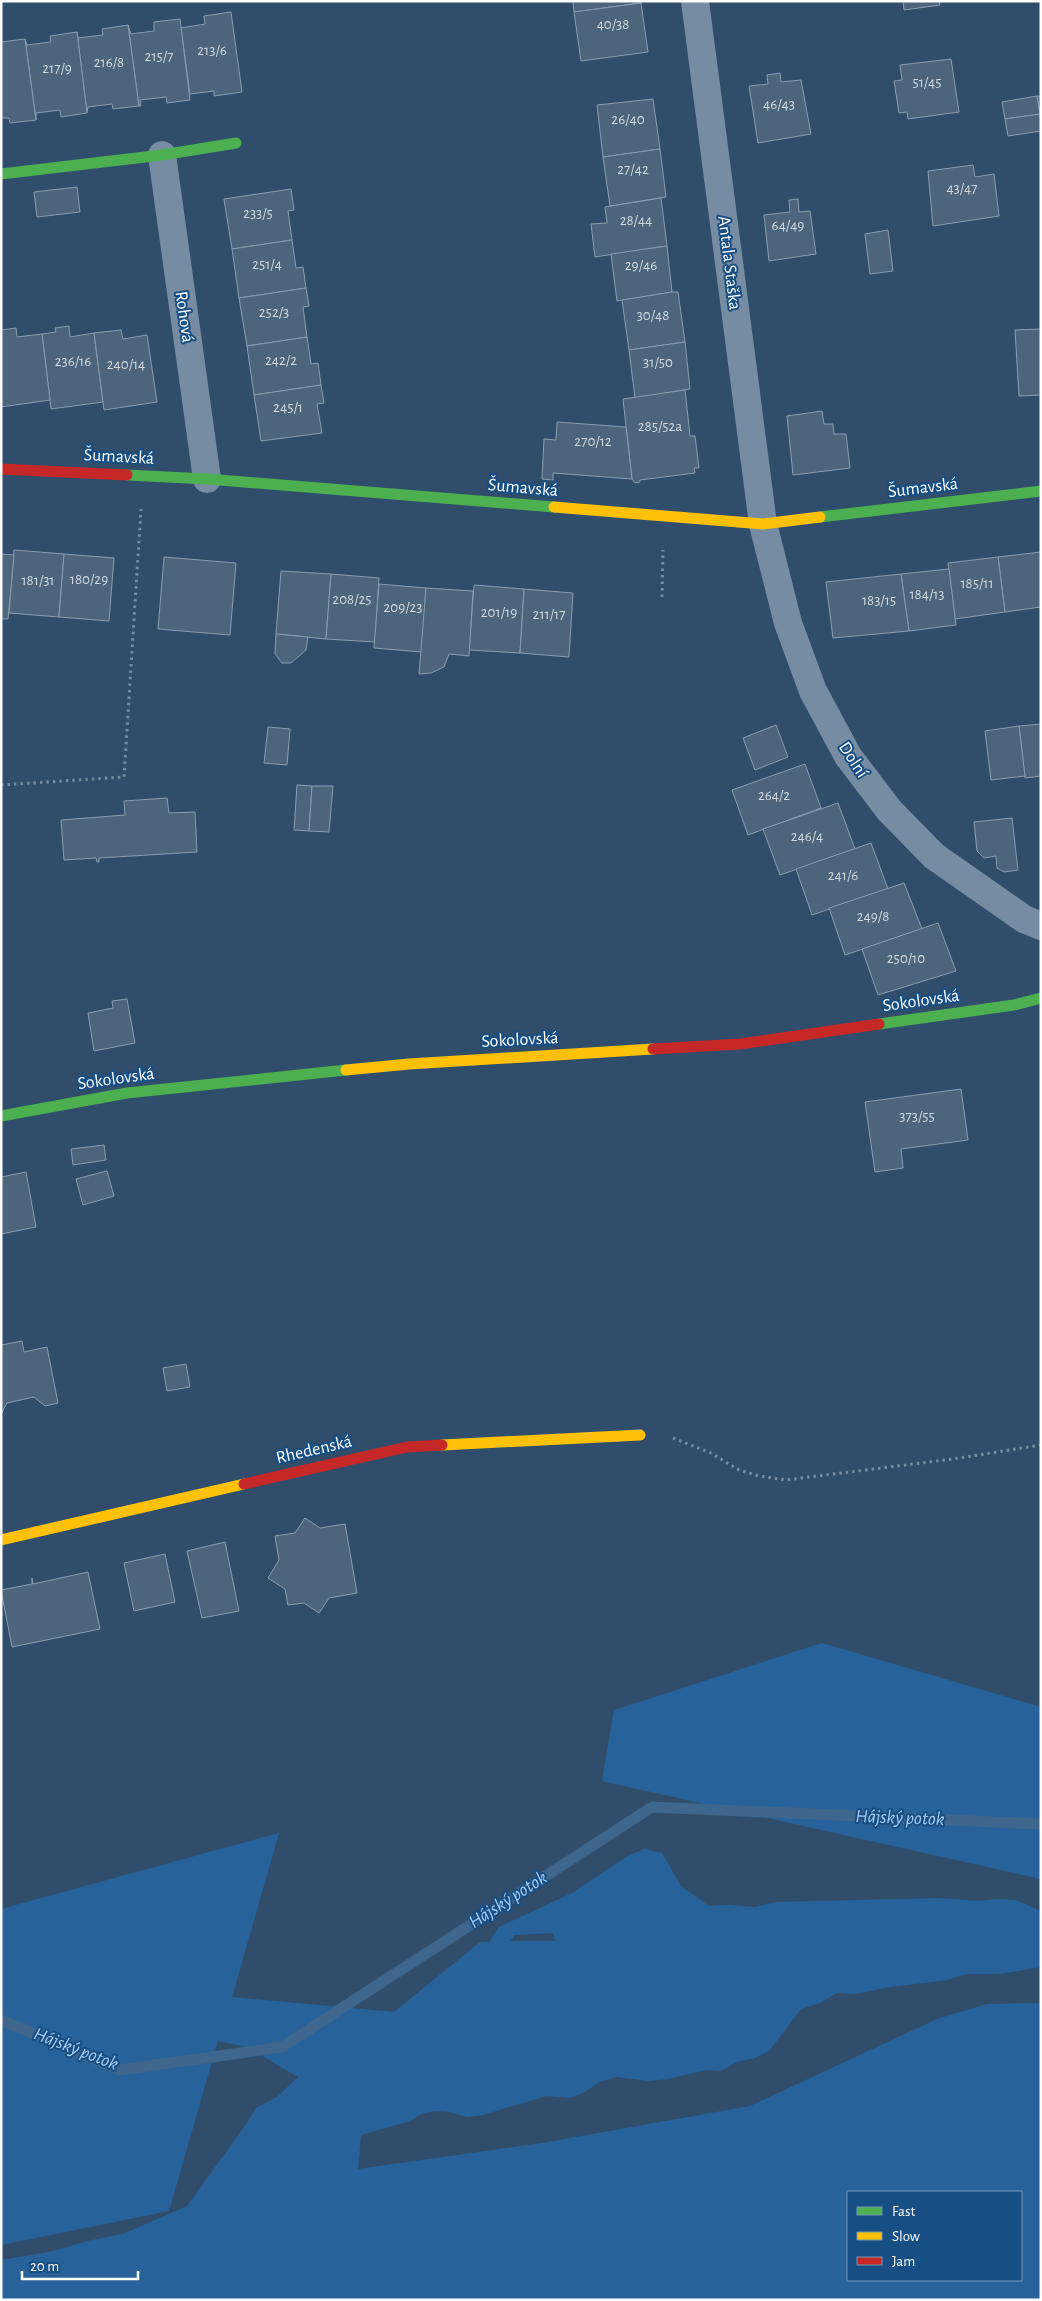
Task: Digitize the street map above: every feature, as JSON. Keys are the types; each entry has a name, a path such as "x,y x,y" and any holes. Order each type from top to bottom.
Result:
{"street":[{"name":"Antala Staška","path":"695,1 763,524"},
{"path":"1,174 162,155 236,142"},
{"name":"Rohová","path":"162,155 207,479"},
{"name":"Šumavská","path":"1,469 207,479 763,524 1041,491"},
{"name":"Dolní","path":"763,524 788,623 813,691 848,756 888,810 934,856 1024,919 1041,926"},
{"name":"Sokolovská","path":"1,1116 127,1093 408,1064 740,1044 1014,1005 1041,998"},
{"name":"Rhedenská","path":"1,1540 407,1447 640,1435"}],"path":[{"path":"1,785 124,777 143,476"},
{"path":"662,597 664,516"},
{"path":"640,1435 673,1438 711,1453 739,1470 759,1476 786,1480 953,1459 1041,1445"}],"shaded area":[{"path":"822,1643 1041,1707 1041,1879 602,1781 614,1710"},
{"path":"279,1833 232,1997 394,2012 480,1942 489,1942 499,1927 572,1893 626,1857 644,1849 662,1853 681,1886 709,1906 755,1907 776,1902 941,1898 979,1901 996,1899 1016,1900 1041,1911 1041,1967 1000,1974 966,1974 948,1980 890,1987 855,1994 837,1993 820,2003 801,2009 769,2051 755,2058 737,2062 720,2071 707,2070 668,2079 649,2081 617,2077 599,2082 585,2092 570,2098 546,2096 483,2115 467,2117 449,2112 435,2111 422,2114 410,2121 361,2135 358,2169 542,2143 750,2106 937,2019 987,2004 1041,2003 1041,2300 1,2300 1,2260 50,2252 87,2241 123,2234 187,2206 256,2108 277,2097 298,2077 247,2047 218,2041 169,2211 1,2245 1,1909","holes":["553,1933 555,1941 510,1941 515,1935"]}],"building":[{"path":"573,1 641,1 641,3 574,12"},
{"path":"903,1 939,1 940,5 904,10"},
{"path":"641,3 648,52 581,61 574,12"},
{"path":"231,12 242,92 214,96 214,91 190,94 181,28 205,24 204,16"},
{"path":"180,19 190,100 167,103 166,97 140,100 141,106 139,106 128,25 131,34 154,31 154,22"},
{"path":"128,25 139,106 113,109 112,104 88,107 87,113 77,32 78,38 103,35 102,29"},
{"path":"77,32 87,113 61,117 60,110 36,113 36,120 25,39 27,45 51,42 50,36"},
{"path":"25,39 36,120 10,123 9,118 1,118 1,42"},
{"path":"951,59 959,112 908,119 907,112 899,113 894,81 902,80 900,65"},
{"path":"780,73 781,82 801,80 811,134 758,143 749,86 768,84 767,75"},
{"path":"1037,96 1040,114 1005,119 1002,102"},
{"path":"1037,96 1041,96 1041,119 1040,114"},
{"path":"653,99 660,149 603,157 597,105"},
{"path":"1040,114 1041,131 1008,136 1005,119"},
{"path":"660,149 666,197 610,206 603,157"},
{"path":"973,165 975,177 994,174 999,216 933,226 928,171"},
{"path":"77,187 80,212 37,217 34,192"},
{"path":"291,189 294,210 288,211 292,240 232,249 224,199"},
{"path":"661,198 667,246 595,257 591,224 607,223 605,207"},
{"path":"798,199 799,212 810,211 816,254 769,261 764,215 790,212 789,200"},
{"path":"888,230 893,271 870,274 865,234"},
{"path":"292,240 296,268 303,267 306,288 239,298 232,249"},
{"path":"667,246 672,292 617,301 611,254"},
{"path":"306,288 309,306 303,307 307,337 247,346 239,298"},
{"path":"678,292 685,342 629,350 622,300"},
{"path":"69,326 70,337 94,333 103,402 51,409 42,334 56,332 55,328"},
{"path":"16,328 17,337 42,334 50,400 1,407 1,330"},
{"path":"1041,329 1041,395 1019,396 1015,330"},
{"path":"121,330 123,339 147,335 157,402 104,410 94,333"},
{"path":"307,337 311,364 318,363 321,385 254,395 247,346"},
{"path":"685,342 690,389 635,398 629,350"},
{"path":"321,385 324,403 317,404 322,433 261,441 254,395"},
{"path":"685,390 690,436 695,436 699,468 694,468 695,473 640,480 640,482 635,483 632,479 623,399"},
{"path":"822,411 824,424 833,424 834,434 846,434 850,468 793,475 787,416"},
{"path":"557,422 626,427 632,479 553,473 553,480 542,479 544,439 556,440"},
{"path":"14,550 64,554 59,617 9,613"},
{"path":"1041,552 1041,607 1005,612 998,557"},
{"path":"1,554 14,555 8,619 1,619"},
{"path":"64,554 114,558 109,621 59,617"},
{"path":"164,557 236,563 230,635 158,629"},
{"path":"998,557 1005,612 955,619 948,563"},
{"path":"949,569 956,625 909,631 901,574"},
{"path":"281,571 331,574 326,639 276,634"},
{"path":"331,574 379,578 375,642 326,639"},
{"path":"901,574 909,631 833,638 826,582"},
{"path":"379,584 426,588 422,652 374,648"},
{"path":"474,585 524,589 520,653 469,650"},
{"path":"426,588 473,591 469,656 449,654 444,667 431,673 419,674"},
{"path":"524,589 573,593 569,657 520,653"},
{"path":"276,634 308,637 306,650 291,663 282,663 275,654"},
{"path":"1041,724 1041,776 1025,778 1019,726"},
{"path":"776,725 788,757 755,770 743,738"},
{"path":"1019,726 1025,776 991,780 985,731"},
{"path":"268,727 290,729 287,765 264,763"},
{"path":"805,764 821,808 748,835 732,790"},
{"path":"297,785 312,786 309,831 294,830"},
{"path":"312,786 333,786 329,832 309,831"},
{"path":"167,798 169,813 195,812 197,852 99,858 99,862 97,862 96,858 64,860 61,820 125,815 124,801"},
{"path":"838,803 855,849 780,875 763,829"},
{"path":"1012,818 1018,870 1004,872 997,868 996,856 984,858 977,851 974,822"},
{"path":"871,843 888,889 812,915 796,869"},
{"path":"904,883 922,929 845,955 829,908"},
{"path":"938,923 956,971 878,995 862,949"},
{"path":"127,999 135,1043 94,1051 88,1013 113,1008 112,1001"},
{"path":"961,1089 968,1140 901,1149 903,1168 875,1172 865,1102"},
{"path":"104,1145 106,1160 73,1165 71,1149"},
{"path":"107,1171 114,1196 83,1205 76,1179"},
{"path":"26,1172 36,1227 1,1234 1,1177"},
{"path":"22,1341 24,1352 47,1347 58,1403 45,1406 34,1397 7,1403 1,1414 1,1345"},
{"path":"186,1364 190,1387 167,1391 163,1368"},
{"path":"305,1518 320,1528 345,1524 357,1593 329,1598 319,1613 304,1603 288,1605 285,1589 268,1578 279,1560 275,1536 295,1533"},
{"path":"225,1542 239,1611 202,1618 187,1551"},
{"path":"165,1554 175,1602 134,1611 124,1563"},
{"path":"88,1572 100,1629 12,1647 1,1590 32,1584 32,1578 33,1584"}],"waterway":[{"name":"Hájský potok","path":"1,2020 120,2070 282,2047 652,1807 1041,1824"}],"traffic: fast":[{"path":"1,174 162,155 236,143"},
{"path":"127,475 207,479 554,507"},
{"path":"820,517 1041,491"},
{"path":"879,1024 1014,1005 1041,998"},
{"path":"1,1116 127,1093 346,1070"}],"traffic: slow":[{"path":"554,507 763,524 820,517"},
{"path":"346,1070 409,1064 653,1049"},
{"path":"442,1445 640,1435"},
{"path":"1,1540 244,1484"}],"traffic: jam":[{"path":"1,469 127,475"},
{"path":"653,1049 740,1044 879,1024"},
{"path":"244,1484 407,1447 442,1445"}]}
